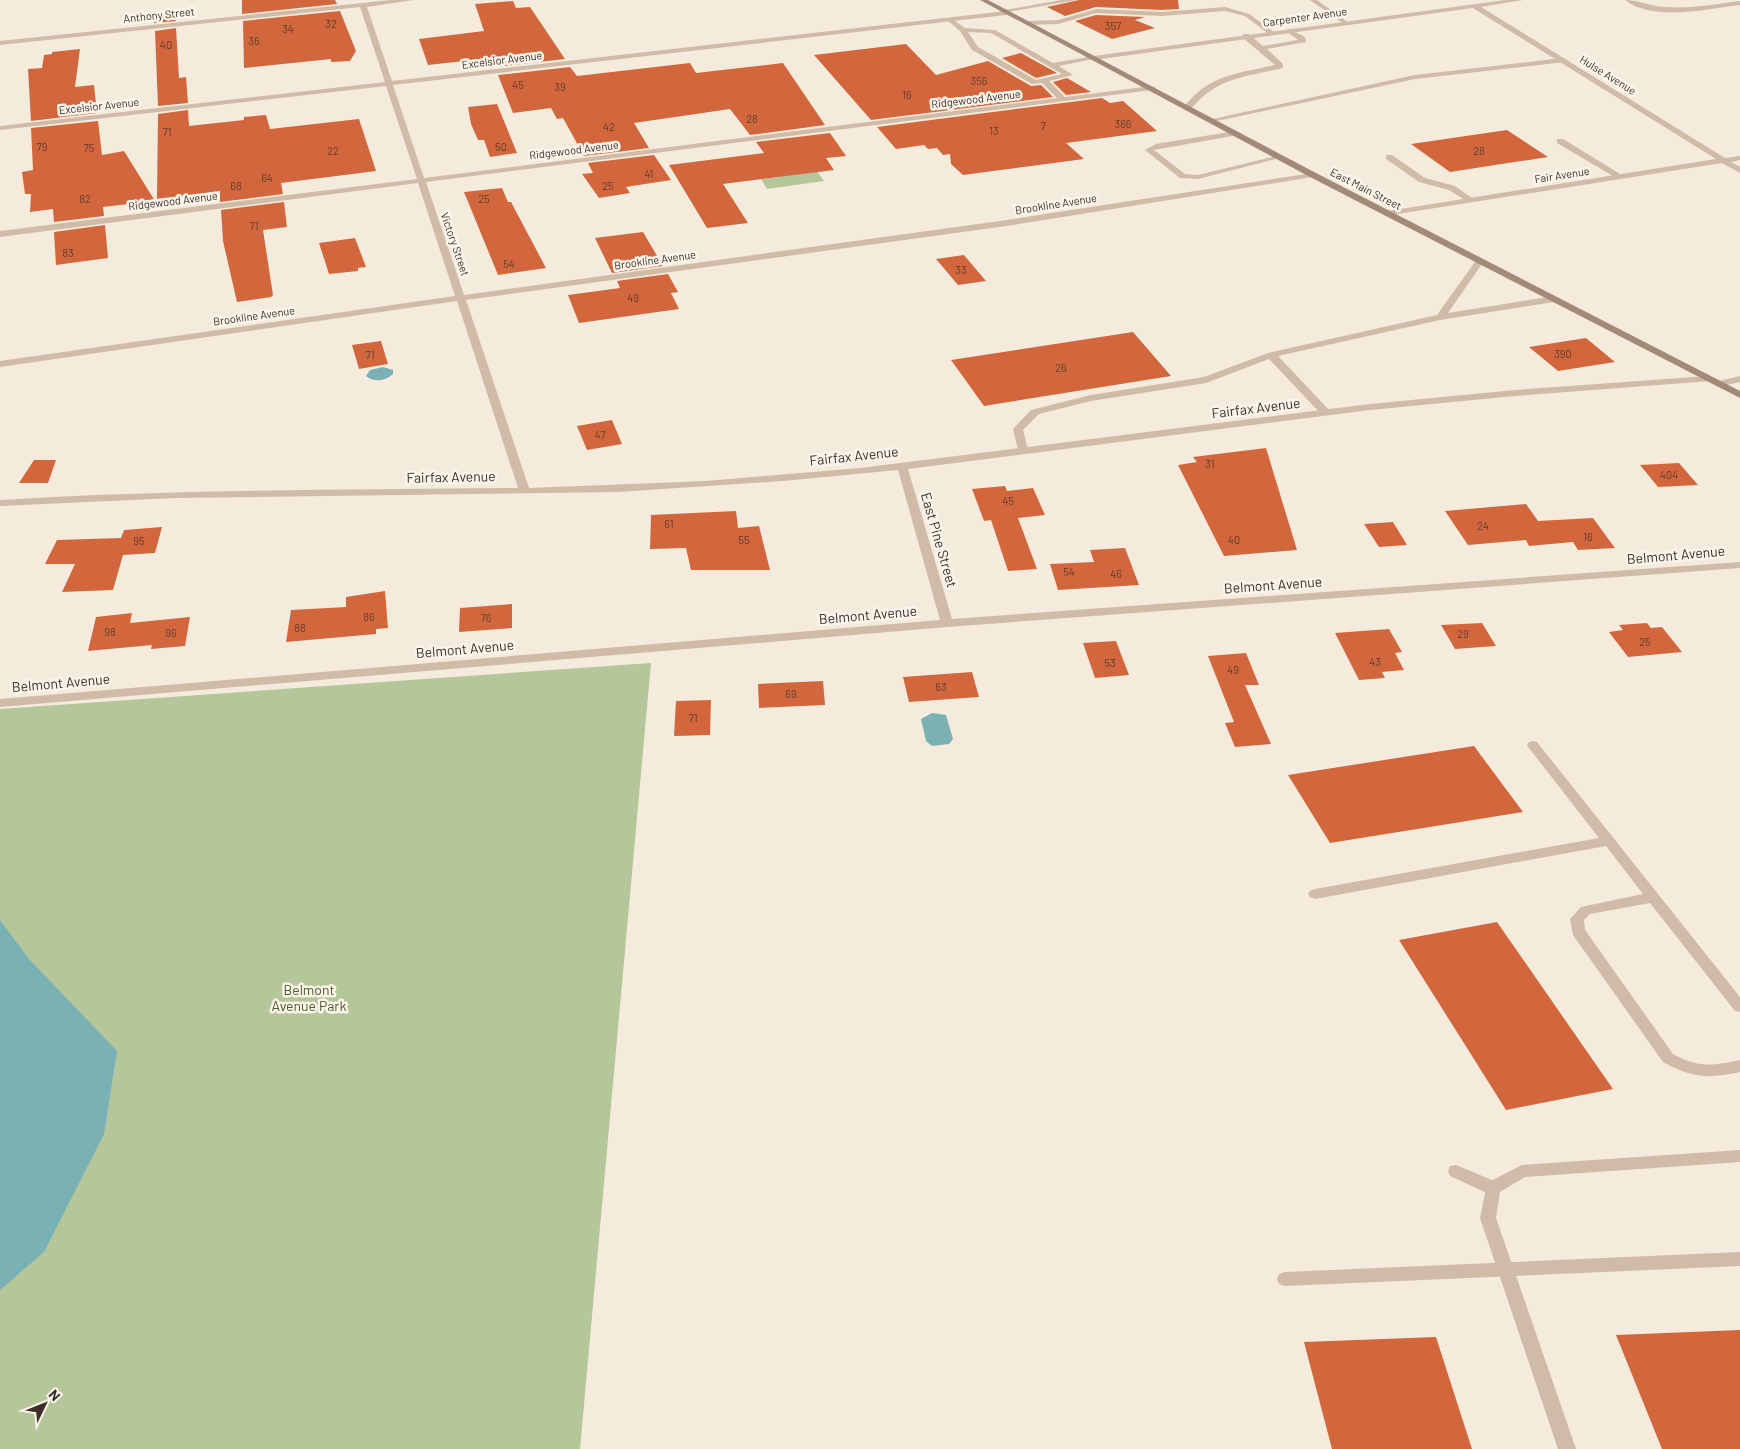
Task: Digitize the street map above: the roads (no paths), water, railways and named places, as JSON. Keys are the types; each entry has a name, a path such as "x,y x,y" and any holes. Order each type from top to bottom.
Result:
{"main road":[{"name":"East Main Street","path":"983,0 1188,107 1313,175 1740,395"}],"street":[{"name":"Anthony Street","path":"0,43 410,0"},
{"path":"983,0 988,0"},
{"name":"Excelsior Avenue","path":"0,128 949,19 1074,0"},
{"path":"1313,0 1346,23"},
{"name":"Hulse Avenue","path":"1462,0 1740,171"},
{"name":"Carpenter Avenue","path":"1051,65 1246,36 1520,0"},
{"path":"1628,0 1661,10 1740,3"},
{"name":"Victory Street","path":"363,5 391,84 421,181 524,490"},
{"path":"1026,23 1058,22 1096,11 1146,14 1225,9 1247,15 1271,33"},
{"path":"949,19 962,30 975,48 1035,82 1069,75 993,32 962,30"},
{"path":"1262,48 1302,42 1302,39 1289,31"},
{"path":"1188,107 1198,95 1223,79 1280,66 1262,48 1246,36"},
{"path":"1212,120 1415,77 1562,60"},
{"path":"1043,80 1063,99"},
{"name":"Ridgewood Avenue","path":"0,234 1152,88"},
{"path":"1236,133 1156,146 1148,150 1183,176 1198,178 1280,157"},
{"path":"1560,141 1621,177"},
{"path":"1389,157 1422,180 1452,188 1471,200"},
{"name":"Fair Avenue","path":"1388,214 1740,158"},
{"name":"Brookline Avenue","path":"0,364 1007,223 1313,175"},
{"path":"1440,317 1480,260"},
{"path":"1023,450 1018,429 1034,412 1091,398 1206,380 1271,355 1440,317 1554,299"},
{"path":"1271,355 1326,413"},
{"name":"Fairfax Avenue","path":"0,504 69,498 159,495 524,490 708,484 902,466 1469,396 1708,378"},
{"path":"1718,384 1740,379"},
{"name":"East Pine Street","path":"902,466 947,623"},
{"name":"Belmont Avenue","path":"0,703 947,623 1740,565"},
{"path":"1534,745 1740,1007"},
{"path":"1314,894 1610,841"},
{"path":"1654,897 1586,910 1577,919 1578,931 1668,1058 1688,1070 1705,1073 1740,1066"},
{"path":"1567,1449 1488,1218 1493,1188 1522,1170 1740,1156"},
{"path":"1456,1171 1493,1188"},
{"path":"1285,1279 1740,1259"}],"water":[{"path":"383,367 393,370 393,374 380,380 372,380 366,376 370,370"},
{"path":"932,713 946,715 953,739 949,744 932,746 926,741 921,719"},
{"path":"0,920 29,959 117,1051 104,1134 44,1252 0,1290"}],"park label":[{"name":"Belmont Avenue Park","path":"309,998"}]}
